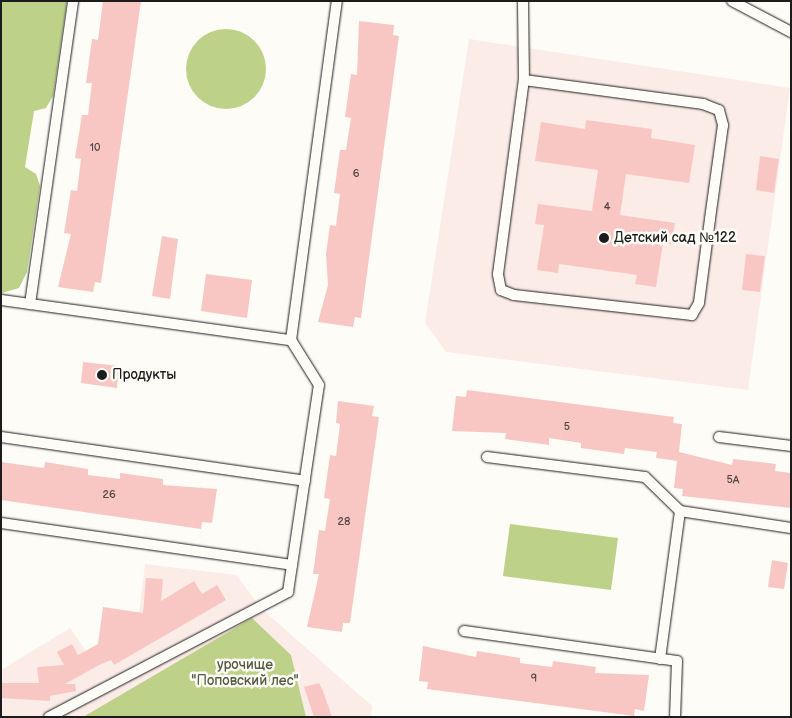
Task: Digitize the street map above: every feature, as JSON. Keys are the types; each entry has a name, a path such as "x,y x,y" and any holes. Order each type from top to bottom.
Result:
{"lane":[{"path":"30,304 73,1"},
{"path":"49,717 288,592 319,385 291,340 337,1"},
{"path":"523,1 524,80 498,274 501,290 534,298 692,315 698,303 723,125 719,110 704,104 524,80"},
{"path":"732,1 791,32"},
{"path":"1,300 291,340"},
{"path":"1,437 304,481"},
{"path":"719,437 791,446"},
{"path":"487,457 645,477 680,511 791,528"},
{"path":"660,659 680,511"},
{"path":"1,524 292,565"},
{"path":"464,631 677,661 675,717"}],"shaded area":[{"name":"Детский сад №122","path":"469,39 790,88 748,390 446,352 425,323"},
{"path":"145,564 236,575 263,610 372,706 371,717 1,717 1,670 70,628 86,651 138,623"}],"green space":[{"path":"1,1 67,1 53,96 46,108 34,111 25,167 36,174 40,186 27,272 19,288 2,293"},
{"path":"226,29 241,32 254,41 263,54 266,69 263,84 254,97 241,106 226,109 211,106 198,97 189,84 186,69 189,54 198,41 211,32"},
{"path":"510,524 618,538 611,590 503,576"},
{"name":"урочище \"Поповский лес\"","path":"252,618 291,655 306,717 83,717"}],"building":[{"path":"103,1 141,1 101,283 95,282 93,292 58,287 71,234 64,233 71,190 77,191 81,159 75,158 82,115 88,115 92,83 86,83 92,39 98,40"},
{"path":"359,21 394,25 393,35 399,36 361,318 355,317 353,327 318,322 328,285 326,254 330,225 336,226 340,194 334,193 340,150 346,150 351,118 345,117 351,74 357,75"},
{"path":"586,120 652,129 651,138 695,145 689,183 626,174 620,215 675,223 671,244 663,243 656,287 635,284 637,275 595,269 559,264 558,273 537,270 544,225 535,224 538,204 592,211 598,170 535,161 541,122 585,129"},
{"path":"760,156 779,159 774,193 756,190"},
{"path":"162,236 178,239 170,299 152,296"},
{"path":"746,254 765,256 760,292 742,290"},
{"path":"206,274 252,280 247,318 201,311"},
{"path":"83,362 119,366 117,388 81,383"},
{"path":"467,390 674,417 673,423 682,424 679,452 732,465 733,459 776,464 775,471 791,473 791,508 682,496 683,489 674,488 677,461 656,458 657,452 625,448 624,454 581,448 581,443 549,438 549,445 505,439 506,433 452,431 456,396 466,397"},
{"path":"338,401 374,406 372,416 379,417 350,623 343,623 342,632 307,627 319,574 313,574 319,530 325,531 330,499 324,498 330,455 336,456 340,424 336,423"},
{"path":"1,462 44,468 45,462 88,469 88,475 120,479 120,473 163,479 163,485 217,489 212,523 202,522 201,529 1,500"},
{"path":"772,560 788,563 784,589 768,587"},
{"path":"146,578 163,579 161,601 194,581 202,594 217,585 226,600 114,665 111,660 65,684 75,684 76,691 50,696 50,701 1,698 1,683 39,683 37,667 64,665 57,652 72,644 78,655 98,644 103,607 143,613"},
{"path":"423,646 476,657 477,651 520,658 520,663 552,667 553,661 596,667 595,673 649,675 644,711 635,709 634,716 427,689 428,682 419,681"},
{"path":"319,683 332,717 314,717 304,687"}],"place":[{"name":"Детский сад №122","path":"604,238"},
{"name":"Продукты","path":"102,375"}]}
